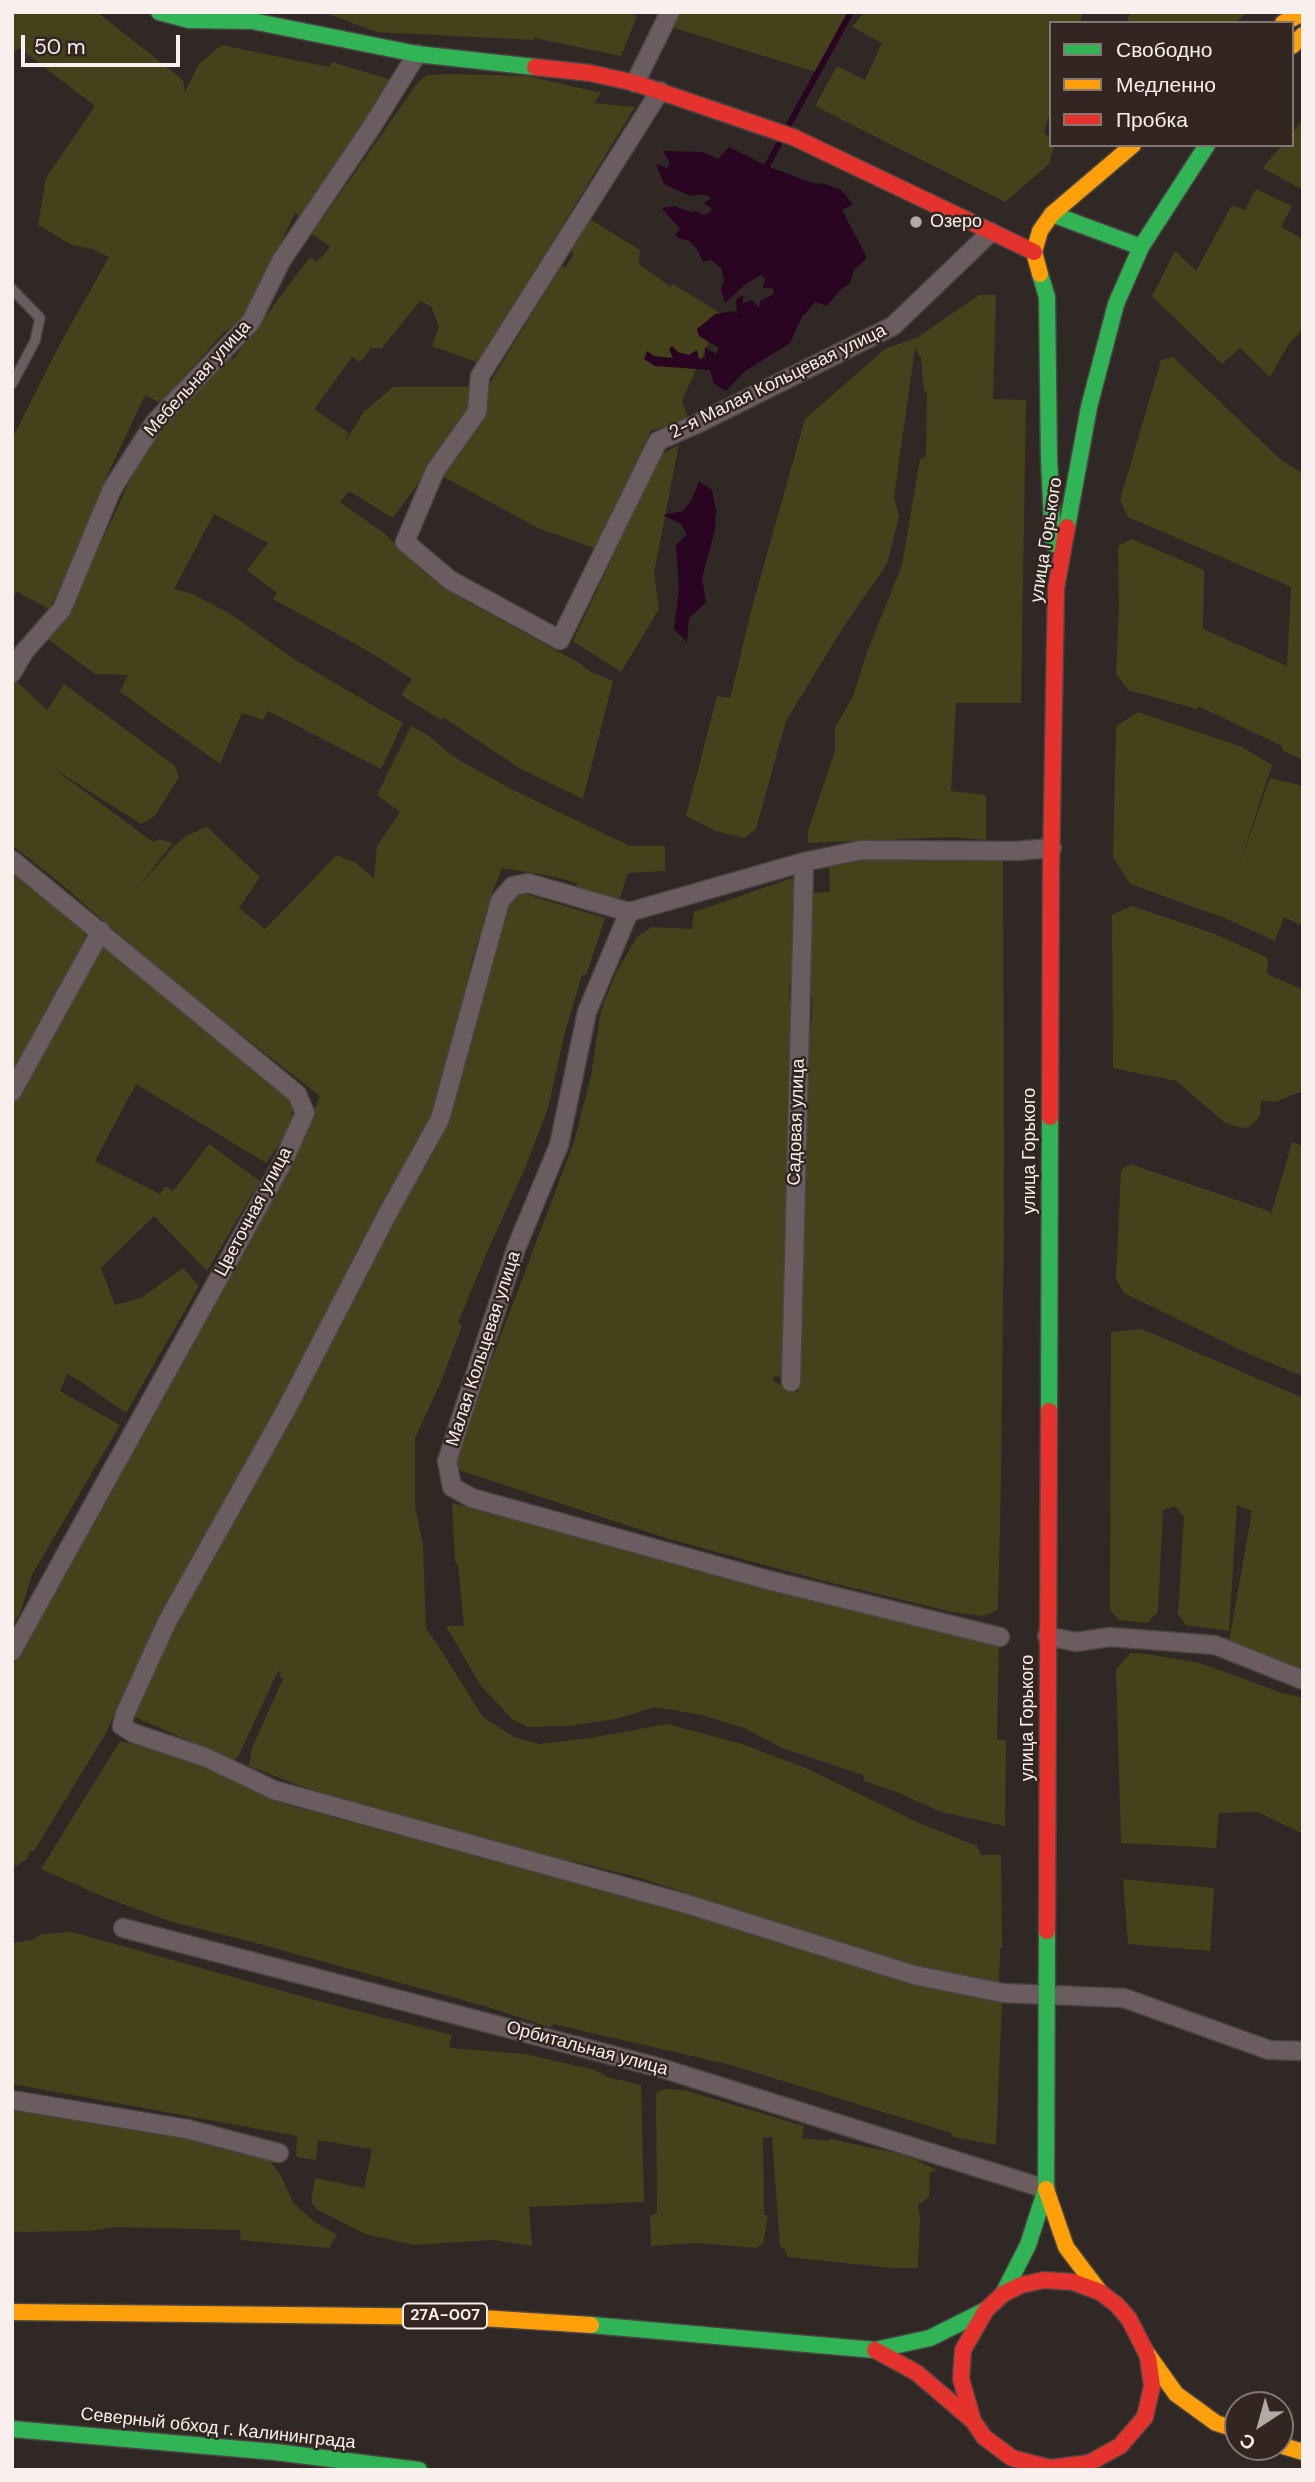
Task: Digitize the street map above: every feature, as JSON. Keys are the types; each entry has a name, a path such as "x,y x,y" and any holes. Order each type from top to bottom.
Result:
{"main road":[{"path":"159,12 189,20 252,21 417,54 590,73 635,83 793,137 1034,252"},
{"path":"1287,21 1303,13"},
{"path":"1056,588 1049,459 1047,297 1034,252 1040,232 1052,214 1131,147"},
{"name":"улица Горького","path":"1046,2189 1047,1636 1056,588 1089,407 1116,304 1141,247 1207,147"},
{"path":"1052,214 1141,247"},
{"path":"1046,2189 1066,2247 1100,2292 1129,2319 1148,2356 1176,2394 1216,2423 1224,2426"},
{"path":"1003,2294 1028,2245 1046,2189"},
{"path":"1100,2292 1073,2282 1044,2280 1021,2285 1003,2294 986,2310 964,2350 961,2379 973,2421 984,2437 1014,2464 1050,2468 1088,2467 1120,2446 1145,2417 1152,2386 1148,2356"},
{"name":"27А-007","path":"12,2312 466,2317 657,2329 876,2350 930,2338 986,2310"},
{"name":"27А-007","path":"876,2350 917,2373 973,2421"},
{"name":"Северный обход г. Калининграда","path":"12,2429 275,2452 419,2470"}],"street":[{"path":"635,83 664,15"},
{"name":"Мебельная улица","path":"12,673 24,652 62,609 112,489 155,422 251,322 281,261 371,128 417,54"},
{"name":"2-я Малая Кольцевая улица","path":"660,91 481,376 477,412 435,471 405,542 450,580 560,640 658,441 893,326 991,232"},
{"path":"1052,848 1016,851 861,850 804,862 629,912 528,883 513,886 500,901 440,1119 287,1408 167,1622 122,1726 132,1734 205,1757 274,1790 687,1904 914,1975 1003,1993 1124,1998 1269,2050 1303,2052"},
{"name":"Цветочная улица","path":"12,860 298,1094 305,1112 276,1174 12,1651"},
{"name":"Садовая улица","path":"791,1382 804,862"},
{"name":"Малая Кольцевая улица","path":"629,912 587,1012 559,1144 517,1245 447,1461 452,1487 472,1498 754,1576 1000,1637"},
{"path":"12,1092 101,931"},
{"path":"1047,1636 1076,1642 1110,1637 1215,1646 1303,1680"},
{"name":"Орбитальная улица","path":"123,1928 662,2068 1046,2189"},
{"path":"12,2100 187,2129 279,2153"}],"lane":[{"path":"12,289 40,318 35,341 12,384"}],"shaded area":[{"path":"12,12 97,12 183,80 185,92 199,64 221,45 329,67 332,62 395,81 301,218 295,213 244,319 223,333 161,403 145,395 106,478 85,541 49,609 17,592 12,598 12,439 60,344 109,257 92,249 72,245 38,225 46,178 95,106 19,48 15,51 12,49"},
{"path":"296,12 625,12 637,16 621,56 534,38 376,32 329,14"},
{"path":"675,12 848,12 815,72 668,26"},
{"path":"865,12 1083,12 1081,21 1049,21 1049,116 1044,132 1049,138 1049,147 1054,147 1049,164 1005,202 815,106 837,66 865,80 882,43 852,27"},
{"path":"1131,12 1248,12 1237,21 1127,21"},
{"path":"427,75 528,76 601,93 594,103 635,107 478,363 432,346 439,327 431,306 420,301 382,348 371,348 360,362 352,357 314,409 349,433 343,445 364,412 393,387 473,387 469,413 393,518 349,491 340,502 385,534 422,571 464,600 581,664 589,671 613,681 583,799 521,769 443,717 441,720 401,695 412,679 368,651 273,599 277,593 247,570 268,543 214,514 174,589 190,593 229,613 294,659 403,723 381,769 268,711 263,720 242,713 220,764 120,692 128,675 95,674 49,640 60,615 71,607 136,468 177,409 224,352 233,359 310,257 317,262 330,247 312,234 418,82"},
{"path":"1303,120 1303,190 1263,168 1280,147 1294,147 1294,131"},
{"path":"729,147 767,166 812,183 841,190 853,204 842,210 867,258 854,270 850,283 840,290 827,306 815,302 802,317 790,343 744,372 726,391 714,384 710,370 655,366 644,359 647,351 654,356 673,358 669,349 672,346 678,352 689,355 697,350 699,359 705,358 705,347 716,354 719,348 699,336 697,329 715,314 733,311 737,314 736,300 743,295 743,303 752,300 759,308 760,301 774,294 773,288 763,288 765,278 761,275 747,283 725,303 721,290 724,280 721,268 711,260 703,262 697,249 688,240 675,235 680,229 662,208 674,206 703,215 712,209 704,203 711,198 704,194 690,196 664,184 656,164 667,168 670,163 663,151 703,152 718,159"},
{"path":"1256,189 1292,206 1281,227 1303,239 1303,329 1288,345 1270,377 1240,348 1222,364 1152,296 1175,251 1196,271 1232,205 1245,210"},
{"path":"590,219 640,250 639,264 671,287 673,284 722,314 682,400 689,423 651,430 601,541 594,548 538,528 442,476 487,412 488,386 561,266 566,267 574,254 571,250"},
{"path":"979,295 996,295 993,399 1026,400 1021,703 956,703 951,791 986,795 986,840 952,837 808,843 808,831 835,751 835,728 853,696 867,652 902,565 920,459 926,457 927,392 924,391 921,358 915,348 894,497 899,517 887,564 842,629 786,721 756,829 744,838 716,831 686,816 717,696 730,698 754,600 805,419 885,349 918,337"},
{"path":"1173,357 1279,458 1303,474 1303,760 1283,751 1282,746 1198,706 1197,709 1128,690 1116,674 1118,546 1132,539 1204,570 1203,629 1287,666 1291,587 1128,517 1120,500 1161,360"},
{"path":"679,444 654,573 659,609 621,672 573,641 661,455"},
{"path":"699,482 712,490 716,511 715,530 702,578 706,602 689,618 687,642 674,629 679,589 676,545 687,534 681,524 663,515 683,511 691,501"},
{"path":"14,679 47,710 64,684 175,766 179,777 155,816 141,824 53,768 153,842 159,839 173,843 135,891 174,846 186,836 207,827 260,877 239,908 265,929 337,855 356,863 374,878 377,846 400,812 377,795 411,726 429,736 450,754 513,790 630,846 665,846 665,871 628,873 618,903 576,887 577,883 502,868 472,960 441,1102 312,1346 160,1619 106,1733 34,1851 29,1851 28,1858 17,1866 12,1865 12,1667 306,1131 320,1096 174,982 12,845"},
{"path":"1138,712 1240,746 1272,765 1238,869 1270,778 1303,786 1303,926 1284,917 1275,941 1222,917 1130,884 1113,857 1116,726"},
{"path":"862,858 1003,861 1004,1216 998,1610 983,1616 952,1612 820,1580 669,1539 450,1467 450,1461 574,1142 591,1076 601,1010 616,973 637,937 652,927 692,929 694,912 798,876 795,987 789,987 790,1004 795,1018 783,1363 781,1377 774,1376 773,1381 798,1393 805,1030 812,1020 812,997 807,994 812,893 830,892 829,865"},
{"path":"12,867 86,925 85,942 12,1077"},
{"path":"522,893 605,918 586,975 582,975 565,1032 548,1108 526,1166 458,1323 462,1326 441,1382 415,1438 415,1507 423,1544 426,1629 483,1717 514,1737 539,1744 667,1724 742,1744 808,1769 919,1823 977,1846 981,1855 1001,1855 1002,1948 999,1984 921,1969 640,1878 573,1861 572,1864 397,1818 249,1766 252,1748 283,1679 278,1671 238,1757 234,1760 132,1716 172,1629 307,1382 311,1383 399,1208 444,1131 462,1076 472,1018 505,905 516,894"},
{"path":"1132,906 1215,934 1268,958 1267,974 1303,990 1303,1091 1275,1102 1261,1100 1260,1116 1250,1127 1240,1128 1224,1122 1176,1081 1113,1068 1112,915"},
{"path":"110,948 292,1100 292,1118 288,1132 266,1163 136,1084 95,1161 160,1194 165,1186 173,1191 209,1144 260,1181 207,1271 154,1216 101,1268 115,1305 141,1298 183,1268 199,1286 126,1413 67,1374 60,1391 120,1425 32,1575 20,1613 12,1626 12,1104 98,953"},
{"path":"1292,1142 1303,1146 1303,1376 1251,1355 1124,1293 1116,1279 1121,1170 1130,1164 1269,1211 1271,1215"},
{"path":"1142,1329 1303,1398 1303,1672 1229,1642 1252,1511 1237,1505 1229,1631 1186,1625 1178,1614 1184,1517 1175,1506 1163,1510 1158,1612 1147,1623 1119,1620 1110,1610 1111,1332"},
{"path":"452,1503 999,1639 997,1739 1006,1740 1005,1826 941,1812 864,1781 863,1775 782,1748 744,1728 701,1715 656,1707 615,1719 570,1726 528,1727 512,1719 481,1686 446,1626 464,1626 458,1566 455,1561"},
{"path":"1131,1653 1200,1663 1303,1698 1303,1834 1258,1812 1219,1813 1216,1848 1121,1843 1116,1669"},
{"path":"120,1741 173,1755 212,1770 281,1803 574,1883 653,1900 757,1937 919,1984 1002,2002 996,2145 953,2137 951,2133 731,2065 553,2024 552,2028 488,2007 169,1921 104,1897 41,1869"},
{"path":"1123,1879 1214,1888 1210,1951 1128,1944"},
{"path":"72,1932 452,2035 449,2045 451,2048 525,2054 595,2070 607,2077 641,2085 644,2202 529,2207 532,2246 493,2240 414,2245 365,2234 316,2209 311,2201 315,2178 364,2188 372,2149 318,2140 316,2160 302,2158 296,2156 297,2136 12,2084 12,1943 31,1940 42,1934"},
{"path":"666,2089 684,2090 804,2126 802,2138 827,2141 832,2139 906,2155 937,2170 930,2172 929,2197 918,2205 918,2268 892,2268 788,2257 784,2248 780,2247 772,2137 763,2138 764,2214 768,2216 763,2244 756,2248 697,2243 651,2246 650,2216 657,2213 656,2094"},
{"path":"12,2105 56,2111 264,2153 281,2176 294,2204 315,2222 337,2235 329,2248 240,2240 241,2230 115,2227 90,2231 12,2232"}],"waterway":[{"path":"786,130 851,12"},
{"path":"767,166 781,140"}],"traffic: fast":[{"path":"159,12 189,20 252,21 417,54 535,67"},
{"path":"1067,527 1089,407 1116,304 1141,247 1206,147"},
{"path":"1052,214 1141,247"},
{"path":"1040,274 1047,297 1053,544"},
{"path":"1049,1411 1050,1117"},
{"path":"1003,2294 1028,2245 1046,2189 1047,1931"},
{"path":"591,2325 875,2350 930,2338 986,2310"},
{"path":"12,2429 275,2452 419,2470"}],"traffic: slow":[{"path":"1287,21 1303,13"},
{"path":"1294,44 1303,35"},
{"path":"1040,274 1034,252 1040,231 1052,214 1131,147"},
{"path":"1046,2189 1066,2247 1100,2292"},
{"path":"12,2312 466,2317 591,2325"},
{"path":"1146,2352 1176,2394 1216,2423 1224,2426"},
{"path":"1294,2449 1303,2452"}],"traffic: jam":[{"path":"535,67 590,73 635,83 793,137 1034,252"},
{"path":"1050,1117 1056,588 1067,527"},
{"path":"1047,1931 1049,1411"},
{"path":"973,2421 961,2379 963,2350 986,2310 1003,2294 1021,2285 1044,2280 1073,2282 1100,2292 1129,2319 1146,2352"},
{"path":"875,2350 917,2373 973,2421 984,2437 1012,2458 1050,2468 1089,2463 1120,2446 1145,2417 1152,2386 1148,2358"}],"place":[{"name":"Озеро","path":"916,222"}]}
